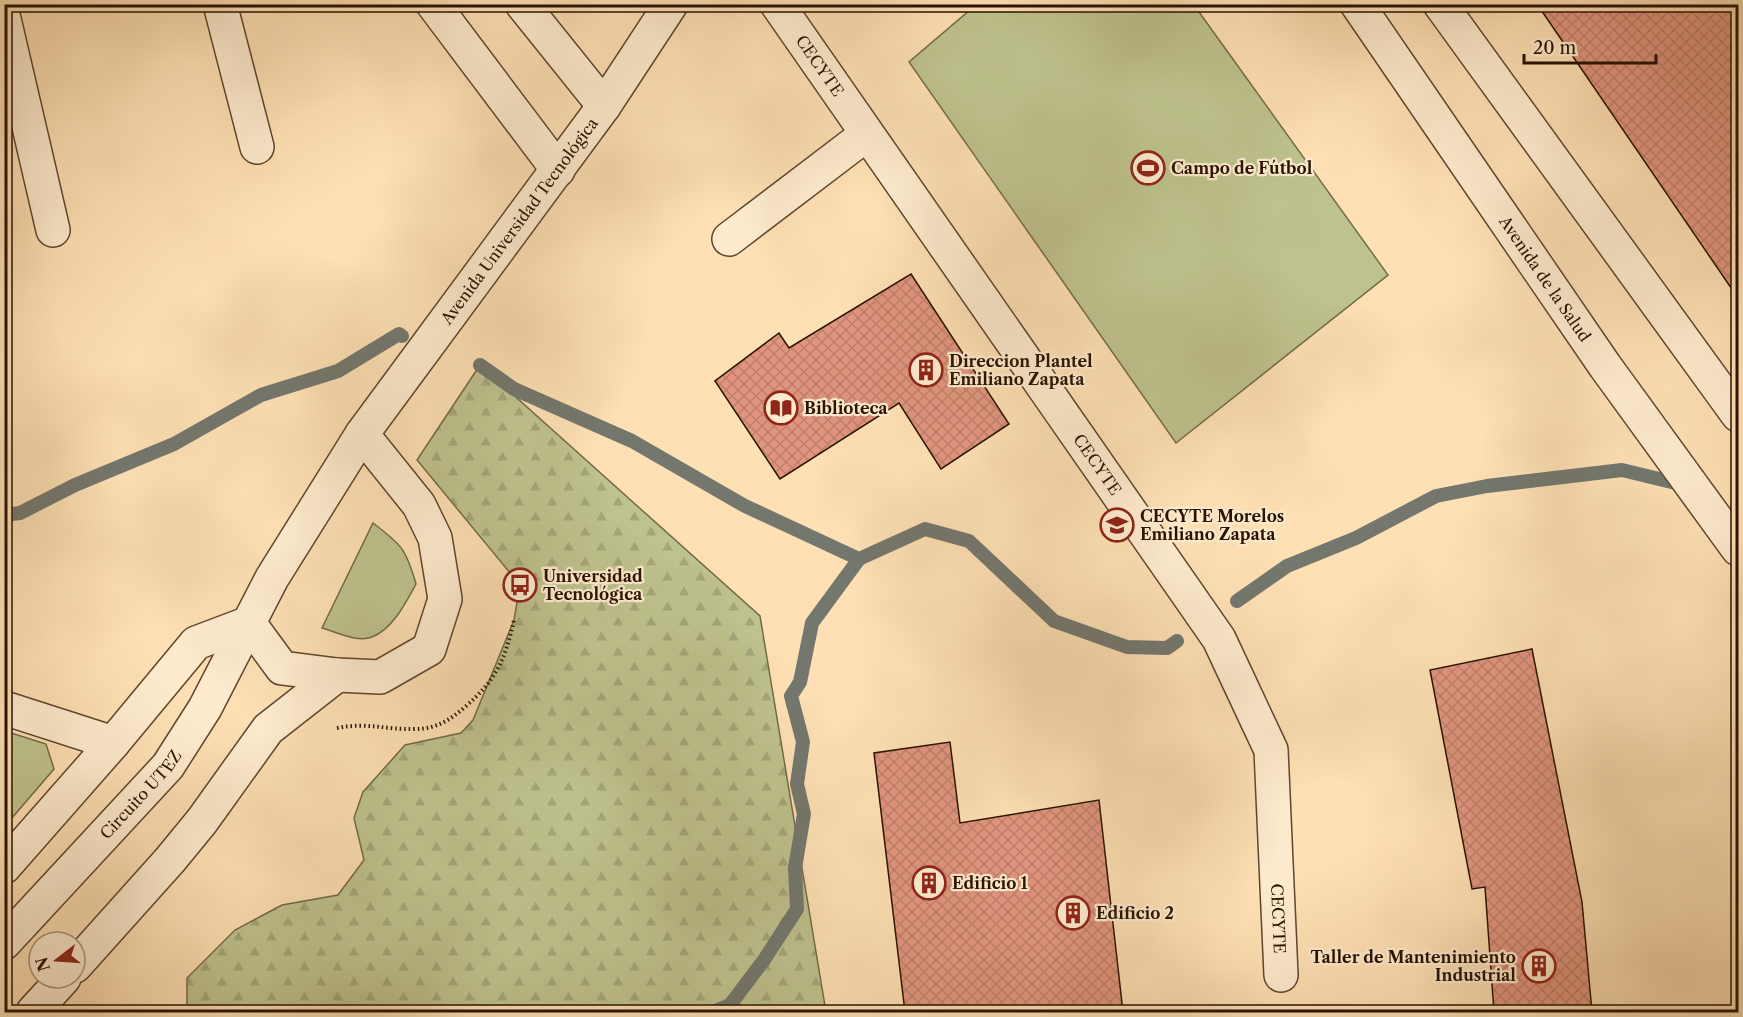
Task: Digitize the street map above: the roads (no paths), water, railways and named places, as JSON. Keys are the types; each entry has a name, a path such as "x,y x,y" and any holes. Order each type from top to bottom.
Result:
{"street":[{"path":"220,4 257,147"},
{"path":"433,4 558,170"},
{"path":"522,4 604,106"},
{"name":"Avenida Universidad Tecnológica","path":"249,623 272,578 362,434 558,170 672,4"},
{"name":"CECYTE","path":"777,4 1220,639 1271,750 1281,975"},
{"name":"Avenida de la Salud","path":"1357,4 1605,366 1738,549"},
{"path":"1440,4 1738,415"},
{"path":"4,19 53,230"},
{"path":"729,239 867,134"},
{"path":"4,867 196,644 249,623 282,668 337,675 380,677 429,649 445,599 435,538 419,505 362,434"},
{"name":"Circuito UTEZ","path":"4,943 168,766 205,708 249,623"},
{"path":"87,952 189,837 268,729 337,675"},
{"path":"4,708 113,743"},
{"path":"33,1012 53,990"}],"waterway":[{"path":"4,515 20,513 75,485 174,444 261,395 338,371 399,334 402,336"},
{"path":"480,365 514,389 632,441 745,506 859,559 925,529 969,541 1054,621 1127,647 1167,648 1177,641"},
{"path":"1237,601 1287,566 1356,538 1436,496 1487,486 1622,470 1684,485"},
{"path":"713,1012 730,1005 764,960 797,909 795,868 804,814 797,784 803,742 791,696 800,682 812,623 859,559"}],"place":[{"name":"Campo de Fútbol","path":"1148,168"},
{"name":"Direccion Plantel Emiliano Zapata","path":"926,370"},
{"name":"Biblioteca","path":"781,408"},
{"name":"CECYTE Morelos Emiliano Zapata","path":"1117,525"},
{"name":"Universidad Tecnológica","path":"520,585"},
{"name":"Edificio 1","path":"929,883"},
{"name":"Edificio 2","path":"1073,913"},
{"name":"Taller de Mantenimiento Industrial","path":"1539,966"}]}
